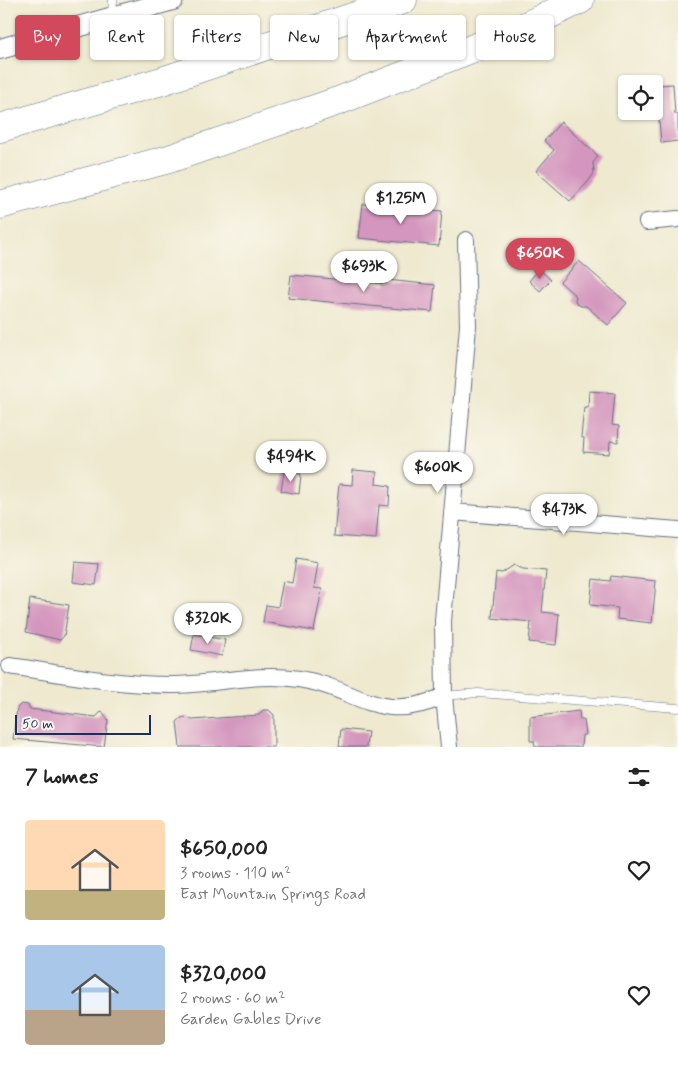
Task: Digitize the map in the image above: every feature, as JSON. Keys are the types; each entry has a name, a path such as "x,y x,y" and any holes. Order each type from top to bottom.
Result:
{"highway":[{"path":"0,128 162,82 403,0"},
{"path":"0,205 169,160 338,101 507,35 580,0"}],"street":[{"path":"0,49 112,9 173,0"},
{"path":"647,222 678,219"},
{"path":"449,747 444,696 443,621 468,326 466,240"},
{"path":"452,512 678,530"},
{"path":"10,666 118,682 172,685 264,676 300,679 330,687 376,706 416,706 444,696"}],"lane":[{"path":"444,696 478,693 678,708"}],"building":[{"path":"673,84 675,114 678,114 678,141 661,143 659,120 663,120 663,85"},
{"path":"561,122 598,156 593,163 594,173 570,201 536,171 554,150 544,141"},
{"path":"363,204 442,211 439,246 359,238"},
{"path":"579,261 627,303 608,325 586,306 580,306 575,301 576,296 560,282"},
{"path":"539,269 551,280 540,291 529,281"},
{"path":"291,275 386,284 387,280 435,285 432,312 288,298"},
{"path":"589,391 615,393 612,425 619,426 618,442 610,441 609,454 583,452 584,438 581,437 584,407 588,407"},
{"path":"353,470 377,472 376,484 390,486 389,506 379,505 376,539 334,536 339,484 352,485"},
{"path":"284,472 301,474 299,494 281,491"},
{"path":"296,559 318,563 314,588 322,589 314,631 263,622 266,605 278,607 283,581 292,583"},
{"path":"75,562 99,564 96,585 73,582"},
{"path":"514,565 523,569 546,571 542,612 559,614 556,645 529,642 531,622 492,618 496,572 502,573"},
{"path":"611,576 656,581 652,623 617,619 618,608 590,605 593,579 610,581"},
{"path":"30,599 69,605 64,636 60,640 26,632"},
{"path":"194,634 225,640 222,656 191,650"},
{"path":"21,704 28,705 30,709 96,717 102,711 108,720 104,747 13,739 17,708"},
{"path":"263,710 269,710 274,715 274,747 180,747 177,722 181,718 186,717 192,720 259,715"},
{"path":"579,711 580,720 584,720 586,735 582,735 581,747 535,747 534,741 530,741 530,717"},
{"path":"341,729 368,732 366,747 339,747"}]}
